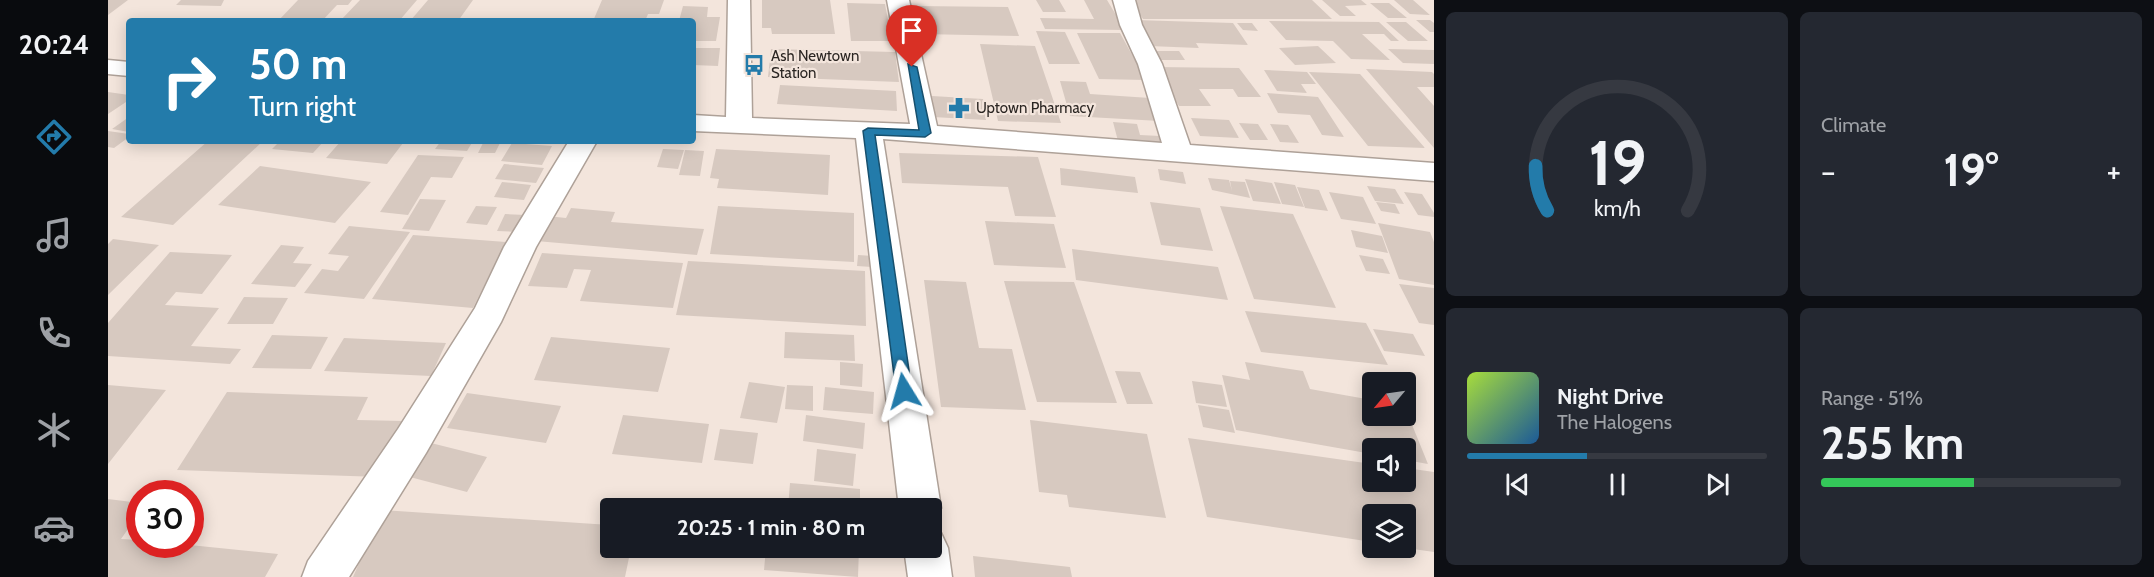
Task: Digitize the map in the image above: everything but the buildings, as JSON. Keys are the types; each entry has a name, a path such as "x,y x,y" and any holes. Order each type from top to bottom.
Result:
{"street":[{"path":"739,0 740,125"},
{"path":"898,0 925,133"},
{"path":"1124,0 1131,26 1150,64 1179,153"},
{"path":"108,67 126,69"},
{"path":"696,123 925,133 1434,172"},
{"path":"868,131 919,498"},
{"path":"324,577 412,441 489,313 520,247 581,144"},
{"path":"927,558 930,577"}],"place":[{"name":"Ash Newtown Station","path":"754,65"},
{"name":"Uptown Pharmacy","path":"959,108"}],"route":[{"path":"904,391 868,131 925,133 912,67"}]}
